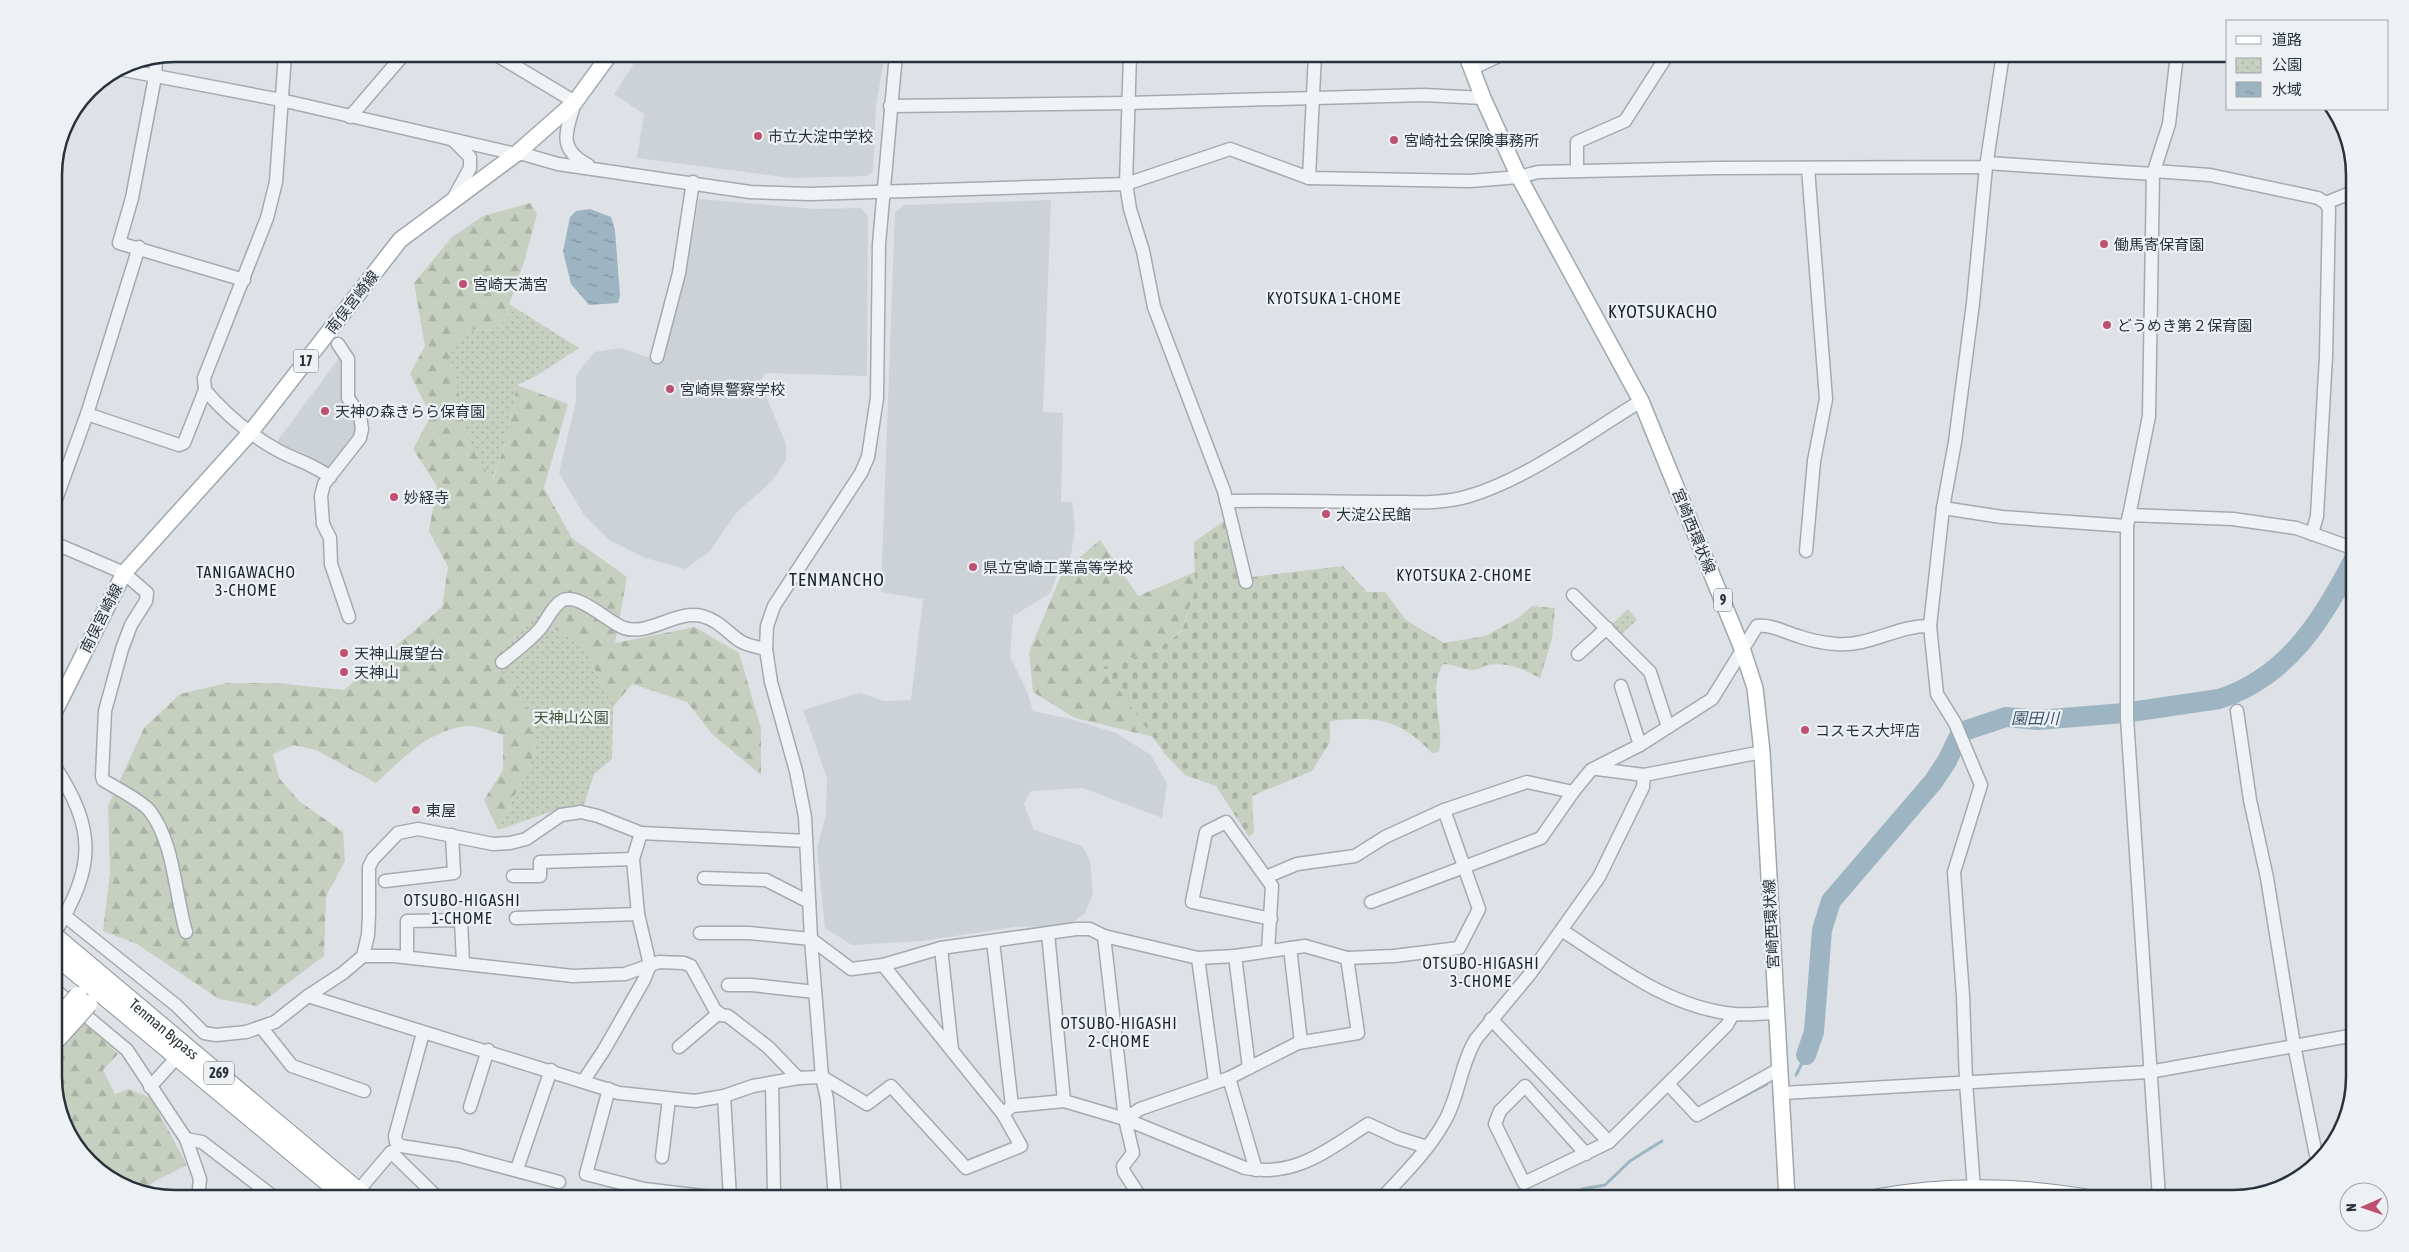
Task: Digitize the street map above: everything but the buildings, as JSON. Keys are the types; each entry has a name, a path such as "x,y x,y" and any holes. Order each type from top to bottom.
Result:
{"highway":[{"name":"Tenman Bypass","path":"63,955 93,987 349,1190"},
{"name":"Tenman Bypass","path":"93,987 349,1190"},
{"path":"63,1027 70,1015 93,987"},
{"path":"63,1019 70,1015"},
{"path":"1963,1190 1994,1190"}],"main road":[{"name":"宮崎西環状線","path":"1469,62 1519,177 1641,401 1743,650 1755,688 1762,752 1776,1013 1783,1093 1787,1190"},
{"name":"南俣宮崎線","path":"63,695 124,573 250,434 400,240 516,154 575,102 604,63"}],"street":[{"path":"1309,178 1311,99 1314,62"},
{"path":"1471,69 1485,62"},
{"path":"1577,171 1577,142 1625,121 1663,62"},
{"path":"1974,1189 1954,872 1981,785 1955,723 1937,694 1930,626 1943,508 1956,442 1973,303 1986,165 2002,62"},
{"path":"2158,1190 2149,1072 2126,700 2128,521 2149,416 2154,173 2169,124 2176,62"},
{"path":"87,414 179,445 184,443 205,390 204,378 267,218 276,182 284,63"},
{"path":"350,117 396,63"},
{"path":"510,63 575,102 567,130 566,143 569,151 577,159 595,169"},
{"path":"834,1190 827,1099 822,1077 811,939 806,841 801,794 774,691 766,649 767,626 774,606 861,473 868,457 878,398 879,244 895,63"},
{"path":"1130,63 1126,184 1154,307 1226,501 1246,582"},
{"path":"156,65 155,77 132,198 120,242 244,280"},
{"path":"131,72 282,100 350,117 523,154 558,164 693,182 750,192 810,194 1126,184 1230,149 1309,178 1470,181 1519,177 1538,172 1986,165 2210,175 2303,194 2318,198 2326,203 2330,223 2326,356 2317,516 2312,534"},
{"path":"890,106 1128,103 1424,95 1483,98"},
{"path":"452,138 470,157 470,168 453,199"},
{"path":"1806,551 1814,461 1826,399 1808,168"},
{"path":"657,357 679,273 693,182"},
{"path":"2326,203 2346,195"},
{"path":"63,480 87,414 139,247"},
{"path":"338,344 348,360 348,398 360,416 362,429 360,438 324,484 321,496 323,524 330,538 331,564 349,617"},
{"path":"205,390 218,405 250,434 281,452 314,465 330,477"},
{"path":"1226,501 1443,501 1469,496 1521,474 1641,401"},
{"path":"1943,508 2002,517 2128,521 2232,519 2296,528 2346,546"},
{"path":"63,547 124,573 147,593 146,601 131,625 122,649 105,711 102,776 104,780 148,809 164,835 179,908 186,932"},
{"path":"1573,594 1650,672 1668,727"},
{"path":"502,662 528,642 542,627 561,601 569,598 580,601 622,627 631,629 642,629 681,616 702,616 715,621 742,641 766,649"},
{"path":"1597,769 1640,745 1712,699 1757,626 1766,625 1800,637 1844,645 1873,641 1920,626 1930,626"},
{"path":"1578,654 1607,628"},
{"path":"1621,686 1640,745"},
{"path":"2237,711 2250,800 2267,878 2294,1045 2316,1154"},
{"path":"1371,902 1541,838 1591,770 1597,769 1644,775 1762,752"},
{"path":"1389,1190 1443,1124 1455,1099 1470,1048 1491,1019 1530,974 1563,931 1599,877 1614,851 1643,787 1644,775"},
{"path":"63,782 81,815 85,831 84,870 63,919"},
{"path":"1266,877 1297,864 1355,856 1384,837 1444,810 1527,782 1573,792"},
{"path":"700,933 749,933 811,939 851,969 883,966 941,948 1076,929 1090,930 1104,936 1198,958 1234,956 1305,946 1347,958 1394,956 1459,948 1480,909 1463,867 1444,810"},
{"path":"65,916 177,1006 204,1033 216,1035 261,1028 276,1022 308,996 344,973 363,956 369,925 369,867 373,859 398,833 418,829 493,844 510,843 526,839 562,815 581,812 598,816 641,833 806,841"},
{"path":"1268,951 1271,919 1272,886 1226,822 1206,832 1192,902 1271,919"},
{"path":"584,1080 604,1050 650,965 638,914 633,859 641,833"},
{"path":"385,881 454,874 452,836"},
{"path":"513,876 540,876 540,862 633,859"},
{"path":"704,878 766,880 809,902"},
{"path":"516,918 638,914"},
{"path":"407,957 407,921 461,920 463,963"},
{"path":"1563,931 1659,992 1679,1001 1733,1014 1776,1013"},
{"path":"1048,933 1064,1101"},
{"path":"1104,936 1125,1119 1133,1153 1123,1166 1124,1172 1136,1190"},
{"path":"308,996 488,1050 609,1089 669,1099 694,1101 724,1096 753,1086 798,1078 822,1077 867,1104 891,1086 966,1168 1020,1146 1008,1110 993,941"},
{"path":"941,948 952,1050"},
{"path":"1290,948 1301,1042"},
{"path":"363,956 407,957 573,976 625,974 650,965 667,962 691,966 715,1010 728,1016 768,1047 798,1078"},
{"path":"1234,956 1248,1068"},
{"path":"1198,958 1215,1082"},
{"path":"1125,1119 1140,1109 1229,1078 1301,1042 1358,1033 1347,958"},
{"path":"883,966 952,1050 1008,1110"},
{"path":"728,985 752,985 815,992"},
{"path":"63,997 127,1050 186,1139 200,1179 199,1190"},
{"path":"679,1047 719,1013"},
{"path":"1586,1154 1525,1086 1500,1112 1495,1124 1524,1183 1586,1154 1609,1142 1727,1025 1733,1014"},
{"path":"1491,1019 1609,1142"},
{"path":"261,1028 292,1066 364,1091"},
{"path":"423,1032 395,1136 396,1142 401,1146 458,1155 517,1169 559,1182"},
{"path":"1783,1093 2149,1072 2346,1036"},
{"path":"470,1107 488,1050"},
{"path":"150,1087 178,1056"},
{"path":"1668,1084 1697,1116 1781,1068"},
{"path":"517,1169 552,1070"},
{"path":"1229,1078 1256,1170"},
{"path":"772,1083 774,1190"},
{"path":"609,1089 586,1174 652,1190"},
{"path":"724,1096 730,1190"},
{"path":"662,1157 669,1099"},
{"path":"1008,1110 1064,1101 1125,1119 1245,1168 1256,1170 1279,1171 1298,1165 1319,1156 1368,1124 1398,1138 1426,1147"},
{"path":"186,1139 202,1142 265,1190"},
{"path":"362,1190 391,1152 430,1190"}],"shaded area":[{"name":"市立大淀中学校","path":"634,63 884,63 876,106 873,171 867,176 791,178 637,158 644,114 614,94"},
{"name":"宮崎県警察学校","path":"699,199 815,209 861,208 868,216 867,376 765,373 760,382 786,444 786,460 771,482 736,513 710,551 685,569 645,558 609,540 584,515 559,473 576,401 576,376 594,352 621,348 662,362 683,286"},
{"name":"県立宮崎工業高等学校","path":"1051,200 1043,412 1063,413 1061,502 1072,502 1075,528 1070,561 1058,573 1050,593 1013,616 1010,657 1027,691 1033,711 1071,719 1116,733 1151,755 1167,784 1162,818 1083,788 1031,791 1024,804 1034,830 1082,846 1090,860 1093,893 1085,913 1069,925 1015,927 921,941 852,945 825,928 817,849 826,814 827,778 803,710 859,693 885,701 911,700 923,599 881,592 895,212 905,205"},
{"name":"天神の森きらら保育園","path":"340,357 341,393 345,406 354,415 357,432 328,470 302,452 275,444"}],"green space":[{"path":"530,203 537,214 524,262 509,304 508,318 496,329 467,330 470,445 493,479 506,441 517,385 568,404 544,488 572,538 627,577 615,643 695,627 739,653 761,728 761,775 712,734 687,702 632,684 613,707 584,647 553,628 514,683 529,714 535,754 498,830 484,800 503,770 503,735 469,726 442,732 418,746 376,783 316,750 293,745 273,754 279,778 299,801 343,832 345,861 326,896 324,956 257,1006 219,999 137,944 103,931 110,872 108,806 144,728 180,694 227,683 276,683 344,690 442,607 448,567 429,531 437,486 413,449 431,416 410,374 425,346 414,283 452,237 483,216"},
{"path":"509,304 579,348 536,376 517,385 506,441 492,480 470,445 449,350 467,330 496,329 508,318"},
{"path":"1224,521 1244,578 1343,566 1367,592 1385,592 1406,620 1444,643 1485,636 1518,618 1532,606 1555,608 1552,639 1540,678 1509,665 1488,665 1474,670 1443,664 1438,674 1436,685 1440,730 1439,752 1432,753 1420,741 1397,726 1386,722 1360,719 1330,721 1330,742 1312,771 1252,796 1254,832 1249,837 1216,786 1185,775 1165,754 1103,668 1115,660 1151,654 1182,631 1195,590 1194,542"},
{"path":"1100,540 1138,596 1195,572 1195,590 1182,630 1151,654 1115,660 1103,668 1154,737 1075,718 1033,692 1029,652 1062,573"},
{"path":"1628,609 1637,620 1618,637 1609,627"},
{"name":"天神山公園","path":"539,612 553,628 584,647 613,707 612,759 594,774 584,805 550,812 498,830 535,754 529,714 514,683 497,668 504,646"},
{"path":"83,1021 118,1054 103,1070 115,1094 128,1089 151,1098 187,1165 149,1186 125,1178 101,1162 81,1139 68,1113 63,1084 63,1047"}],"water":[{"path":"590,209 611,217 615,230 620,296 618,303 589,305 571,284 563,251 570,217 576,211"}],"waterway":[{"name":"園田川","path":"1806,1055 1814,1032 1822,930 1831,901 1933,782 1947,761 1961,732 2006,717 2038,720 2124,713 2219,699 2243,689 2265,676 2284,661 2316,623 2346,574"},
{"path":"1796,1075 1806,1055"},
{"path":"1720,1109 1767,1084"},
{"path":"1580,1190 1605,1185 1630,1161 1662,1141"}],"place":[{"name":"市立大淀中学校","path":"758,136"},
{"name":"宮崎社会保険事務所","path":"1394,140"},
{"name":"働馬寄保育園","path":"2104,244"},
{"name":"宮崎天満宮","path":"463,284"},
{"name":"どうめき第２保育園","path":"2107,325"},
{"name":"宮崎県警察学校","path":"670,389"},
{"name":"天神の森きらら保育園","path":"325,411"},
{"name":"妙経寺","path":"394,497"},
{"name":"大淀公民館","path":"1326,514"},
{"name":"県立宮崎工業高等学校","path":"973,567"},
{"name":"天神山展望台","path":"344,653"},
{"name":"天神山","path":"344,672"},
{"name":"コスモス大坪店","path":"1805,730"},
{"name":"東屋","path":"416,810"}],"district":[{"name":"KYOTSUKA 1-CHOME","path":"1334,298"},
{"name":"KYOTSUKACHO","path":"1663,311"},
{"name":"KYOTSUKA 2-CHOME","path":"1464,575"},
{"name":"TENMANCHO","path":"837,579"},
{"name":"TANIGAWACHO 3-CHOME","path":"246,581"},
{"name":"OTSUBO-HIGASHI 1-CHOME","path":"462,909"},
{"name":"OTSUBO-HIGASHI 3-CHOME","path":"1481,972"},
{"name":"OTSUBO-HIGASHI 2-CHOME","path":"1119,1032"}]}
